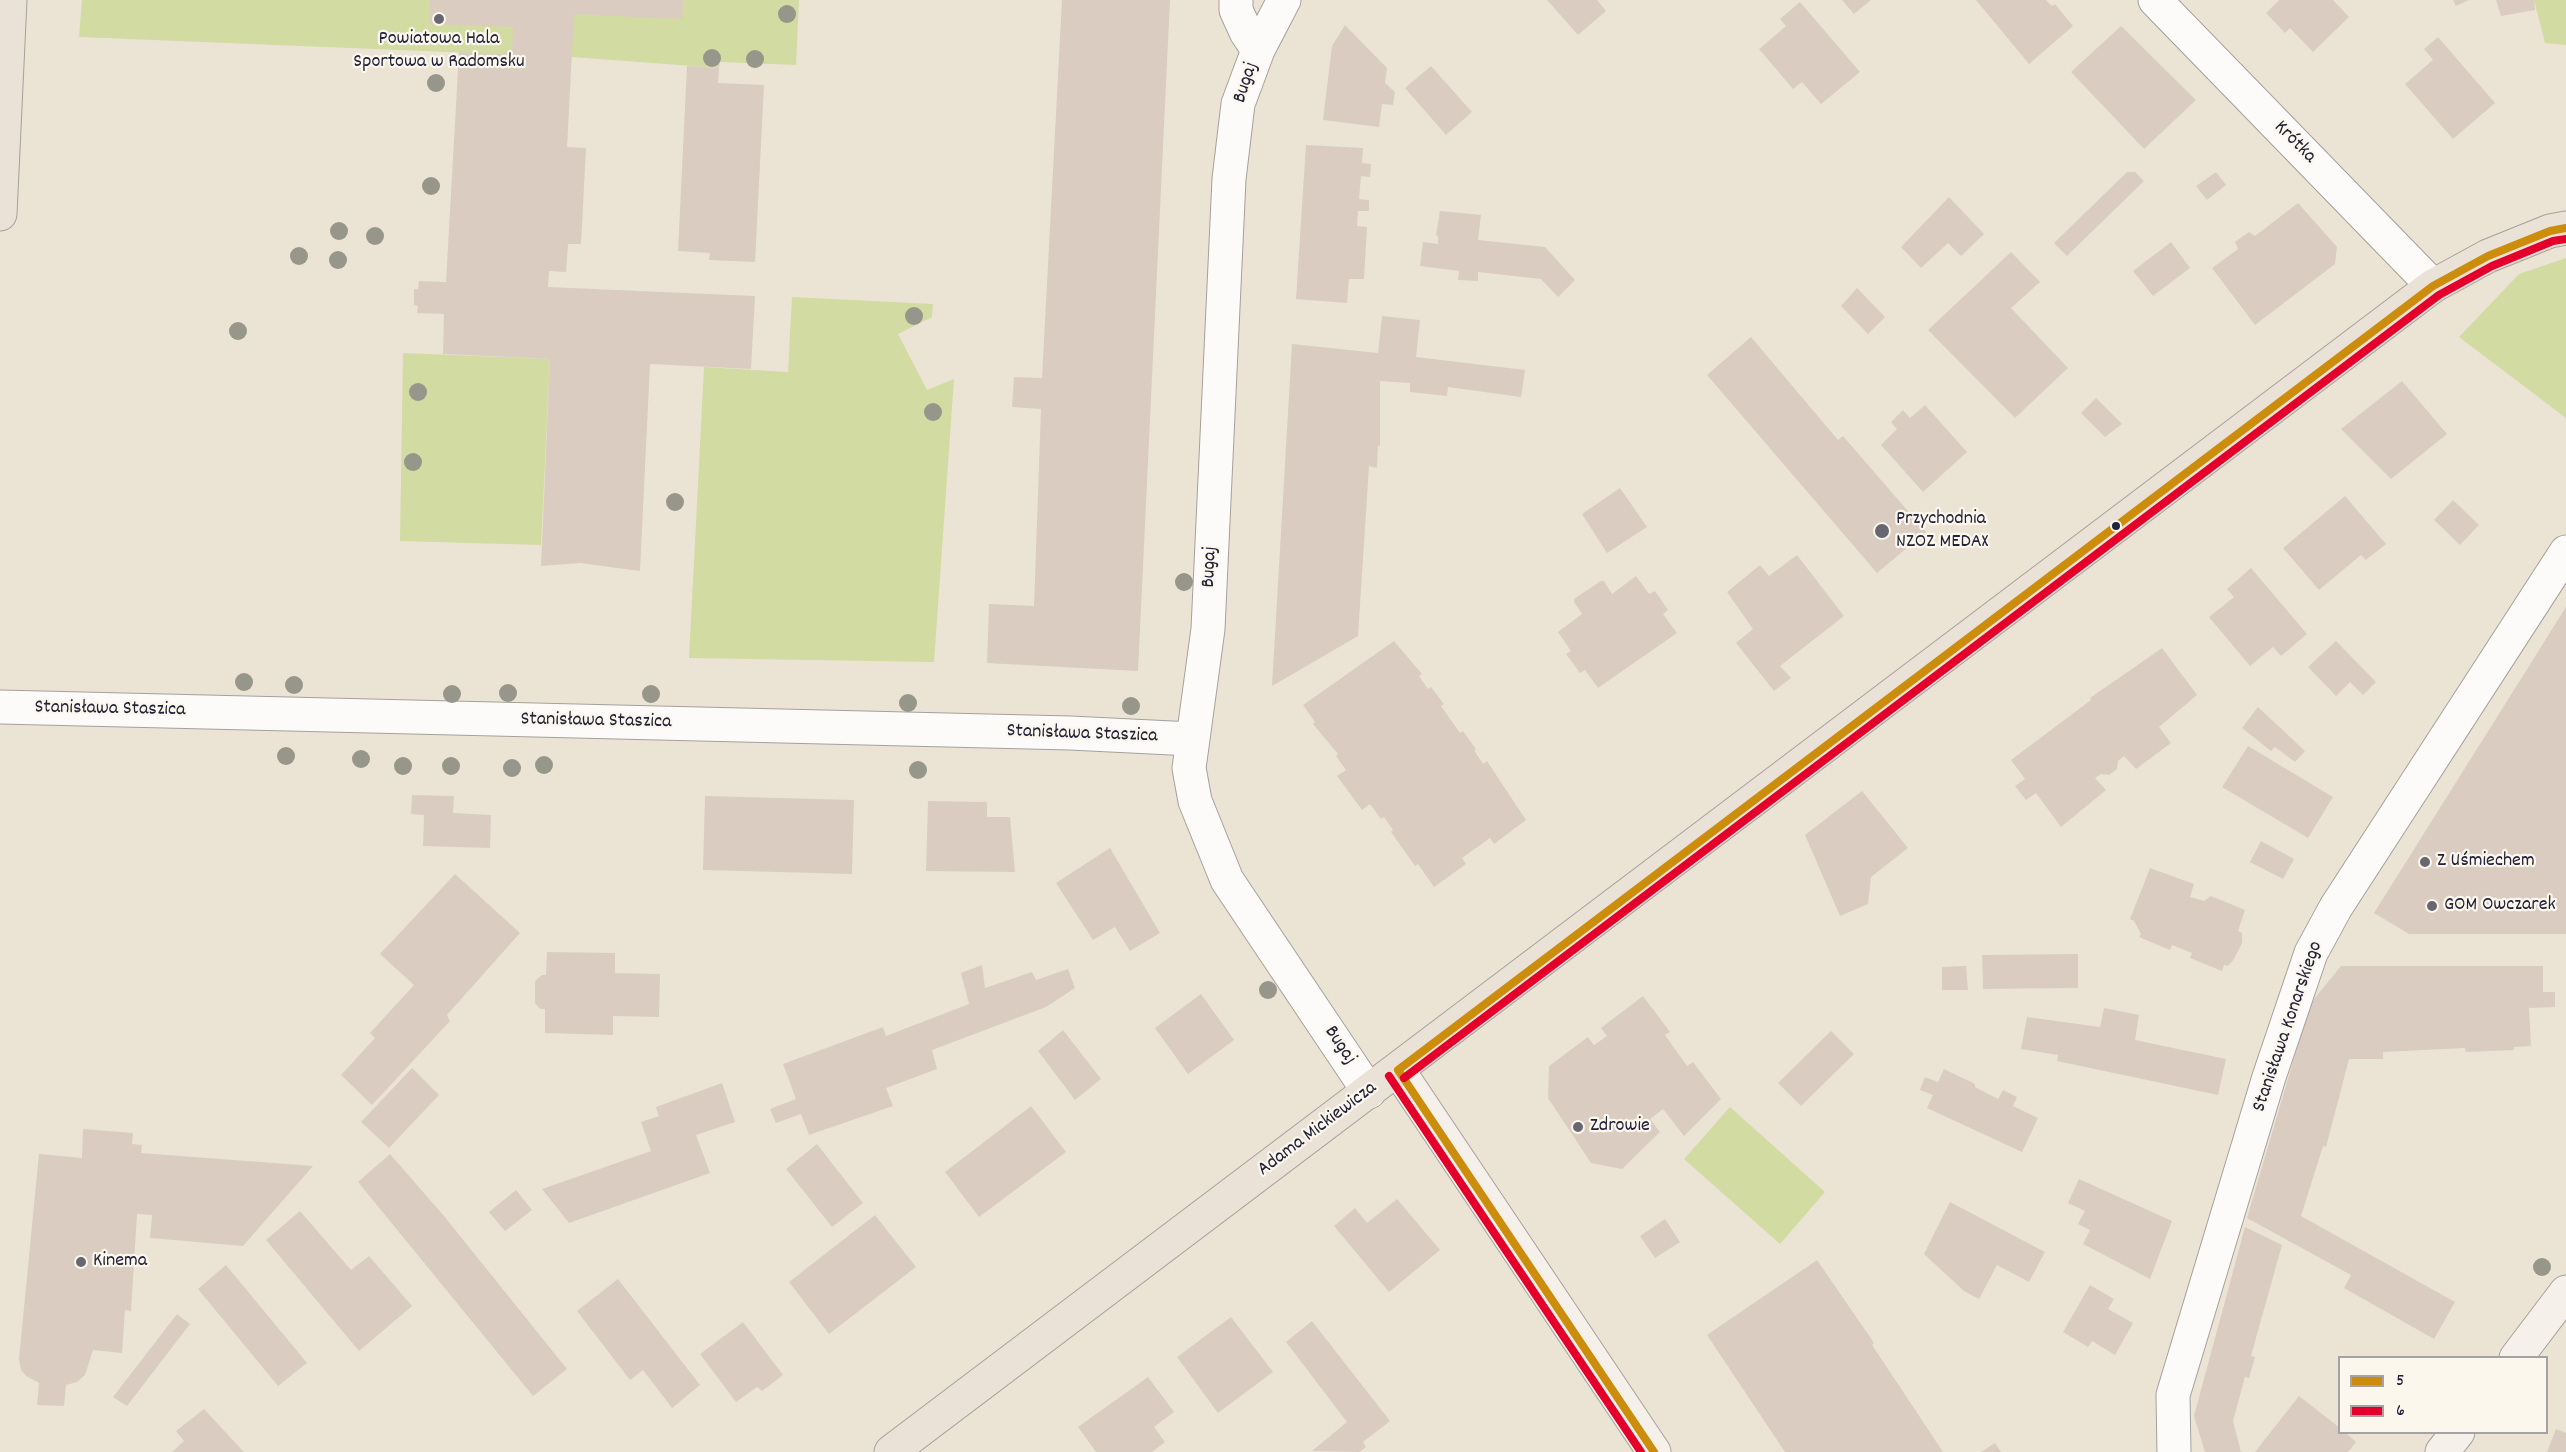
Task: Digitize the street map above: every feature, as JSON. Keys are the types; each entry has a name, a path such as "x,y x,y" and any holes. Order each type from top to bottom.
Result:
{"main road":[{"path":"0,214 10,0"},
{"name":"Adama Mickiewicza","path":"891,1452 2433,286 2488,256 2550,231 2566,228"}],"street":[{"name":"Bugaj","path":"1236,0 1236,10 1246,32 1258,50 1238,104 1229,179 1208,629 1189,768 1195,801 1227,880 1369,1092"},
{"path":"1258,50 1284,0"},
{"name":"Krótka","path":"2155,0 2433,286"},
{"name":"Stanisława Konarskiego","path":"2174,1452 2173,1395 2270,1077 2311,953 2336,907 2566,552"},
{"name":"Stanisława Staszica","path":"0,707 1192,739"},
{"path":"1398,1070 1654,1452"},
{"path":"2518,1356 2566,1292"},
{"path":"2442,1452 2456,1434"}],"green space":[{"name":"Powiatowa Hala Sportowa w Radomsku","path":"82,0 799,0 796,65 720,62 719,68 572,57 79,37"},
{"path":"2534,0 2566,0 2566,45 2545,43"},
{"path":"2566,258 2566,418 2459,337 2519,274"},
{"path":"792,297 933,304 932,317 898,334 927,390 954,379 934,662 689,658 704,367 788,372"},
{"path":"403,353 550,359 541,545 400,541"},
{"path":"1730,1107 1825,1192 1780,1244 1684,1159"}],"building":[{"path":"430,0 683,0 682,19 574,14 567,147 586,148 581,244 568,244 566,272 549,271 548,287 755,296 751,369 650,364 640,571 580,563 541,566 550,359 443,354 444,314 417,313 418,306 414,305 414,289 418,289 419,281 446,282 459,52 512,54 513,27 429,24"},
{"path":"1062,0 1170,0 1138,671 987,663 989,604 1034,606 1041,409 1012,407 1014,377 1042,378"},
{"path":"1547,0 1597,0 1606,11 1578,35"},
{"path":"1842,0 1871,0 1854,14"},
{"path":"1976,0 2046,0 2052,6 2055,4 2073,26 2029,64"},
{"path":"2279,0 2333,0 2349,17 2313,52 2290,28 2285,33 2266,13"},
{"path":"2453,0 2469,0 2456,6"},
{"path":"2496,0 2534,0 2535,10 2501,16"},
{"path":"1800,2 1860,72 1821,104 1802,82 1793,89 1759,49 1786,26 1780,19"},
{"path":"1345,25 1387,68 1385,83 1395,92 1393,105 1382,104 1379,127 1323,120 1332,46"},
{"path":"2121,26 2196,100 2144,149 2071,72"},
{"path":"2438,37 2495,103 2453,139 2405,84 2433,60 2424,49"},
{"path":"687,66 719,68 718,83 764,85 755,262 709,260 710,253 678,251"},
{"path":"1431,66 1472,112 1446,135 1405,88"},
{"path":"1306,145 1363,148 1362,163 1371,164 1370,177 1361,176 1359,199 1369,200 1369,211 1358,211 1357,226 1367,227 1364,279 1349,279 1347,303 1296,299"},
{"path":"2127,172 2135,172 2144,181 2067,256 2054,243"},
{"path":"2216,172 2226,185 2207,200 2196,186"},
{"path":"1949,197 1984,234 1961,256 1948,243 1921,268 1901,247"},
{"path":"2298,203 2337,247 2335,264 2255,325 2212,268 2238,249 2235,242 2249,232 2255,236"},
{"path":"1440,211 1481,215 1478,240 1545,247 1575,280 1558,297 1541,279 1478,272 1478,281 1458,280 1459,271 1420,266 1423,242 1438,244 1436,235"},
{"path":"2171,242 2190,268 2153,296 2133,271"},
{"path":"2011,252 2040,282 2011,308 2068,368 2015,418 1928,330"},
{"path":"1857,288 1885,317 1868,334 1841,306"},
{"path":"1382,316 1420,320 1416,357 1525,370 1521,397 1448,387 1447,396 1410,392 1410,383 1380,381 1380,446 1378,446 1377,468 1369,466 1358,636 1272,686 1292,344 1378,353"},
{"path":"1751,337 1838,440 1843,436 1926,532 1877,573 1707,375"},
{"path":"2402,381 2447,434 2391,479 2341,429"},
{"path":"2096,398 2122,424 2105,437 2081,413"},
{"path":"1925,405 1967,452 1923,492 1881,445 1897,429 1891,422 1903,410 1910,418"},
{"path":"1620,488 1647,527 1607,553 1582,514"},
{"path":"2345,496 2386,544 2366,560 2361,555 2319,590 2283,548"},
{"path":"2453,500 2479,525 2460,545 2434,520"},
{"path":"1797,555 1844,616 1780,666 1791,678 1774,691 1736,643 1753,629 1727,592 1760,565 1769,576"},
{"path":"2251,568 2307,634 2281,656 2273,647 2250,666 2209,617 2234,597 2227,589"},
{"path":"1636,576 1649,594 1655,591 1668,610 1663,614 1677,633 1598,688 1585,670 1580,673 1566,654 1571,651 1558,632 1582,614 1574,599 1601,581 1604,581 1612,594"},
{"path":"2566,607 2566,934 2409,934 2374,913"},
{"path":"1394,641 1422,674 1419,676 1428,689 1431,687 1444,704 1441,706 1460,733 1463,731 1483,764 1487,761 1526,820 1494,844 1490,838 1462,858 1466,864 1434,887 1418,864 1415,866 1391,832 1393,830 1384,817 1381,819 1370,804 1362,810 1337,776 1346,770 1336,756 1338,754 1313,724 1315,722 1303,705"},
{"path":"2336,641 2376,682 2363,695 2350,682 2336,696 2308,667"},
{"path":"2162,648 2197,695 2159,727 2171,743 2136,769 2124,756 2118,761 2117,769 2109,775 2101,774 2095,778 2106,790 2061,827 2036,793 2026,800 2015,786 2025,779 2011,760 2091,700 2090,698"},
{"path":"2258,707 2305,751 2295,762 2275,747 2271,751 2242,728"},
{"path":"2248,746 2333,797 2308,838 2222,787"},
{"path":"1862,791 1908,848 1871,877 1868,904 1840,916 1805,835"},
{"path":"412,795 454,796 453,813 491,815 490,848 423,846 424,815 411,814"},
{"path":"705,796 854,800 852,874 703,870"},
{"path":"928,801 987,802 987,817 1010,817 1015,872 926,871"},
{"path":"2261,841 2294,859 2283,879 2250,862"},
{"path":"1110,848 1160,933 1130,951 1115,927 1093,940 1056,883"},
{"path":"2150,868 2194,884 2190,897 2204,901 2211,896 2245,910 2238,931 2242,933 2242,943 2234,959 2228,966 2224,965 2222,971 2190,958 2192,953 2172,945 2170,950 2139,937 2141,934 2134,921 2130,919"},
{"path":"455,874 520,933 447,1015 450,1021 372,1105 341,1075 375,1038 370,1033 414,985 380,954"},
{"path":"547,952 615,953 615,973 660,974 659,1017 613,1016 613,1035 545,1033 545,1009 540,1009 535,1003 535,981 542,975 546,975"},
{"path":"2078,954 2078,988 1983,989 1982,955"},
{"path":"982,965 985,988 1032,972 1036,980 1068,969 1075,988 1046,1007 932,1050 937,1069 886,1088 893,1106 809,1135 801,1114 776,1123 770,1109 796,1099 783,1064 883,1027 886,1036 969,1004 961,973"},
{"path":"1966,966 1968,990 1942,990 1942,967"},
{"path":"2341,966 2543,966 2543,992 2555,992 2555,1007 2529,1008 2531,1046 2514,1047 2514,1050 2466,1052 2465,1048 2383,1052 2383,1059 2349,1059 2326,1147 2323,1146 2301,1216 2455,1302 2434,1339 2344,1288 2351,1275 2247,1218 2310,1004"},
{"path":"1201,994 1234,1040 1188,1074 1155,1028"},
{"path":"1643,996 1670,1032 1665,1035 1687,1066 1693,1062 1721,1099 1684,1136 1663,1109 1650,1119 1660,1132 1622,1169 1591,1163 1548,1098 1549,1066 1588,1037 1594,1045 1607,1036 1601,1028"},
{"path":"2104,1008 2139,1015 2135,1040 2226,1059 2218,1095 2057,1061 2058,1055 2021,1049 2027,1017 2100,1027"},
{"path":"1063,1030 1101,1079 1075,1100 1038,1051"},
{"path":"1831,1031 1854,1054 1801,1106 1778,1083"},
{"path":"412,1068 439,1095 389,1148 361,1122"},
{"path":"1944,1069 1975,1084 1975,1087 1998,1099 2003,1090 2017,1097 2013,1106 2038,1118 2022,1152 1927,1108 1933,1095 1920,1090 1925,1077 1938,1082"},
{"path":"722,1083 735,1122 696,1135 710,1173 569,1223 542,1189 651,1151 641,1122 659,1116 656,1107"},
{"path":"1031,1106 1066,1152 979,1217 945,1172"},
{"name":"Kinema","path":"83,1129 133,1133 132,1144 142,1145 141,1153 313,1166 243,1246 150,1238 152,1215 137,1214 131,1311 125,1310 122,1353 93,1350 85,1375 77,1382 66,1385 64,1406 37,1405 39,1383 26,1376 21,1370 19,1359 39,1154 82,1158"},
{"path":"817,1144 863,1203 832,1227 786,1169"},
{"path":"390,1154 444,1216 567,1369 533,1396 358,1182"},
{"path":"2079,1179 2172,1221 2150,1279 2083,1244 2090,1230 2078,1224 2085,1211 2068,1203"},
{"path":"516,1190 532,1210 505,1231 489,1212"},
{"path":"1397,1199 1440,1250 1389,1292 1334,1226 1355,1208 1367,1223"},
{"path":"1950,1202 2045,1252 2029,1282 1997,1265 1979,1299 1964,1291 1924,1254"},
{"path":"300,1211 351,1270 369,1256 412,1306 359,1351 266,1240"},
{"path":"875,1215 916,1267 829,1334 789,1282"},
{"path":"1665,1219 1680,1242 1655,1258 1640,1236"},
{"path":"2245,1227 2282,1245 2251,1356 2255,1357 2249,1378 2245,1377 2233,1421 2241,1452 2205,1452 2194,1416"},
{"path":"1817,1260 1874,1343 1872,1345 1943,1452 1785,1452 1707,1335"},
{"path":"226,1265 307,1363 278,1386 198,1289"},
{"path":"618,1279 700,1385 672,1408 643,1370 630,1380 577,1311"},
{"path":"2090,1285 2114,1299 2108,1309 2133,1323 2115,1355 2092,1341 2088,1347 2063,1332"},
{"path":"177,1314 190,1324 127,1406 113,1397"},
{"path":"1231,1317 1273,1372 1218,1413 1177,1357"},
{"path":"1312,1321 1390,1421 1363,1442 1366,1447 1359,1452 1312,1451 1347,1422 1286,1342"},
{"path":"743,1322 783,1375 762,1391 757,1387 736,1402 700,1354"},
{"path":"1148,1377 1174,1412 1154,1427 1165,1442 1152,1452 1096,1452 1078,1427"},
{"path":"2299,1396 2338,1426 2338,1434 2347,1434 2356,1442 2348,1452 2255,1452"},
{"path":"204,1409 244,1452 172,1452 184,1441 176,1431"},
{"path":"2556,1429 2566,1433 2566,1452 2547,1452"},
{"path":"1995,1443 2001,1452 1981,1452"}],"transit line":[{"name":"5","path":"1398,1070 2433,286 2488,256 2550,231 2566,228"},
{"name":"6","path":"1404,1078 2439,295 2492,266 2553,241 2566,239"},
{"name":"5","path":"1398,1070 1654,1452"},
{"name":"6","path":"1389,1076 1641,1452"}],"place":[{"name":"Powiatowa Hala Sportowa w Radomsku","path":"439,19"},
{"name":"Przychodnia NZOZ MEDAX","path":"1882,531"},
{"name":"Z Uśmiechem","path":"2425,862"},
{"name":"GOM Owczarek","path":"2432,906"},
{"name":"Zdrowie","path":"1578,1127"},
{"name":"Kinema","path":"81,1262"}]}
